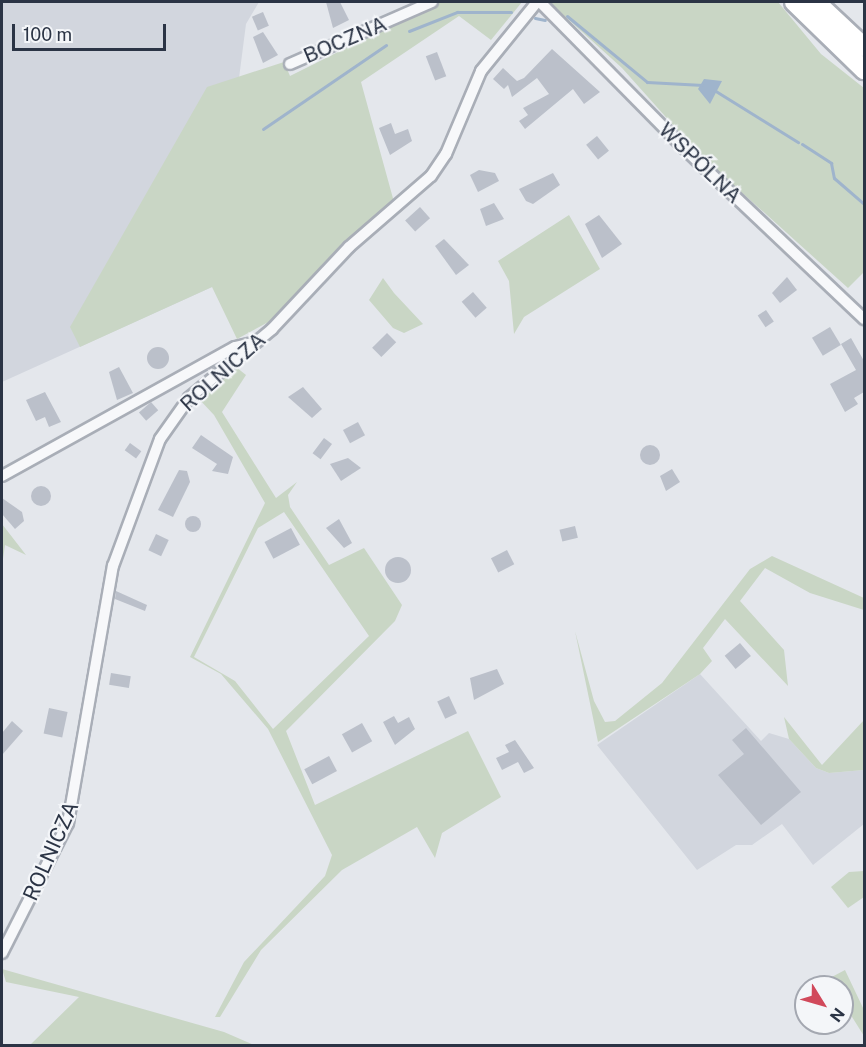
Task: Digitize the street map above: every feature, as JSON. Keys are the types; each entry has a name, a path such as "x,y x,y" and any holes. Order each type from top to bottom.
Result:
{"main road":[{"path":"794,2 864,70"},
{"path":"816,2 864,47"}],"street":[{"name":"BOCZNA","path":"290,64 432,2"},
{"name":"WSPÓLNA","path":"539,2 688,152 864,319"},
{"name":"ROLNICZA","path":"2,953 68,823 86,740 101,622 146,467 189,398 257,342 349,247 431,176 486,63 539,2"},
{"path":"2,476 235,347 257,342"}],"shaded area":[{"path":"2,2 259,2 246,24 212,287 2,382"},
{"path":"700,674 761,741 769,733 789,739 816,768 829,773 864,770 864,824 813,865 782,824 752,845 736,845 697,870 597,745"}],"green space":[{"path":"441,2 522,2 491,40 459,16 361,82 394,202 353,235 274,319 237,339 212,287 80,347 70,327 207,87 284,62 290,76 348,47 351,40"},
{"path":"549,2 778,2 821,54 864,88 864,272 848,288 698,153 622,68"},
{"path":"569,215 600,269 524,317 514,334 509,281 498,261"},
{"path":"383,278 423,324 404,333 393,328 369,300"},
{"path":"236,367 246,375 222,412 276,498 297,482 288,495 290,507 329,565 364,548 402,605 395,621 286,731 315,805 468,731 501,797 442,833 435,858 417,827 342,870 261,950 220,1017 215,1017 244,962 325,876 332,855 268,729 221,674 190,657 265,503 214,415 199,399","holes":["284,512 369,636 273,729 235,681 194,657 258,528"]},
{"path":"2,524 26,555 5,545 2,566"},
{"path":"772,556 864,598 864,610 810,593 765,568 740,601 784,650 788,686 725,619 703,648 712,661 700,674 598,742 575,631 594,701 605,722 615,721 662,683 750,569"},
{"path":"784,717 822,765 864,720 864,770 829,773 816,768 789,739"},
{"path":"864,871 864,897 848,908 831,887 849,872"},
{"path":"2,969 224,1032 254,1045 30,1045 79,997 6,982"},
{"path":"845,970 847,975 836,975"},
{"path":"854,989 864,1010 864,1036 854,1020"}],"water":[{"path":"704,79 722,81 710,104 698,89"}],"building":[{"path":"326,2 340,2 349,20 333,28"},
{"path":"263,12 269,26 258,30 252,17"},
{"path":"263,32 278,55 263,63 253,37"},
{"path":"552,49 600,92 584,104 573,89 525,129 519,121 528,115 523,108 549,94 537,78 512,97 508,85 504,89 493,79 503,68 517,81 524,78"},
{"path":"437,52 446,76 435,81 426,56"},
{"path":"391,123 395,134 408,129 412,141 390,155 379,128"},
{"path":"597,136 609,151 598,160 586,145"},
{"path":"479,170 495,173 499,181 478,192 470,175"},
{"path":"553,173 560,185 533,204 526,201 519,189"},
{"path":"494,203 504,219 486,226 480,209"},
{"path":"420,207 430,218 415,232 405,220"},
{"path":"599,215 622,244 602,258 585,224"},
{"path":"444,239 469,265 456,275 435,246"},
{"path":"787,277 797,290 780,303 772,293"},
{"path":"473,292 487,308 475,318 462,302"},
{"path":"766,310 774,322 766,327 758,316"},
{"path":"830,327 841,345 823,356 812,338"},
{"path":"387,333 396,342 381,357 372,348"},
{"path":"851,338 864,361 864,392 854,398 858,404 845,412 830,384 856,370 841,344"},
{"path":"158,347 168,354 169,358 162,368 158,369 148,362 147,358 154,348"},
{"path":"119,367 133,393 117,400 109,372"},
{"path":"303,387 322,409 312,418 288,397"},
{"path":"45,392 61,422 49,427 45,417 36,421 26,400"},
{"path":"151,402 158,410 146,421 139,412"},
{"path":"358,422 365,435 350,443 343,430"},
{"path":"201,435 233,457 228,474 212,471 217,464 192,448"},
{"path":"324,438 332,444 321,459 313,453"},
{"path":"130,443 141,451 136,459 125,450"},
{"path":"650,445 657,448 660,455 657,462 650,465 643,462 640,455 643,448"},
{"path":"348,458 361,468 341,481 330,464"},
{"path":"672,469 680,482 666,491 660,476"},
{"path":"179,470 187,471 190,482 173,517 158,510"},
{"path":"41,486 48,489 51,496 48,503 41,506 34,503 31,496 34,489"},
{"path":"2,498 22,512 24,521 15,529 2,514"},
{"path":"193,516 201,524 193,532 185,524"},
{"path":"339,519 352,543 344,548 326,528"},
{"path":"575,526 578,538 562,542 559,530"},
{"path":"291,528 300,545 273,559 265,542"},
{"path":"156,534 169,540 161,556 148,550"},
{"path":"507,550 514,564 498,572 491,558"},
{"path":"398,557 407,561 411,570 407,579 398,583 389,579 385,570 389,561"},
{"path":"116,591 147,605 145,611 115,599"},
{"path":"740,643 751,656 736,669 725,656"},
{"path":"497,669 504,684 474,700 470,678"},
{"path":"111,673 131,676 129,688 109,685"},
{"path":"449,696 457,713 445,719 437,701"},
{"path":"49,708 68,712 62,737 44,733"},
{"path":"394,716 398,723 409,717 415,729 395,745 383,722"},
{"path":"12,721 23,731 2,755 2,733"},
{"path":"362,723 372,741 352,753 342,734"},
{"path":"746,728 801,792 761,825 718,775 744,754 732,740"},
{"path":"515,740 534,768 524,773 518,762 502,770 496,758 509,752 505,745"},
{"path":"329,756 337,771 312,784 304,769"}],"waterway":[{"path":"409,31 457,12 511,12"},
{"path":"567,16 647,82 703,85"},
{"path":"535,18 545,20"},
{"path":"263,129 386,45"},
{"path":"714,90 798,142"},
{"path":"802,144 831,163 834,178 864,204"}]}
